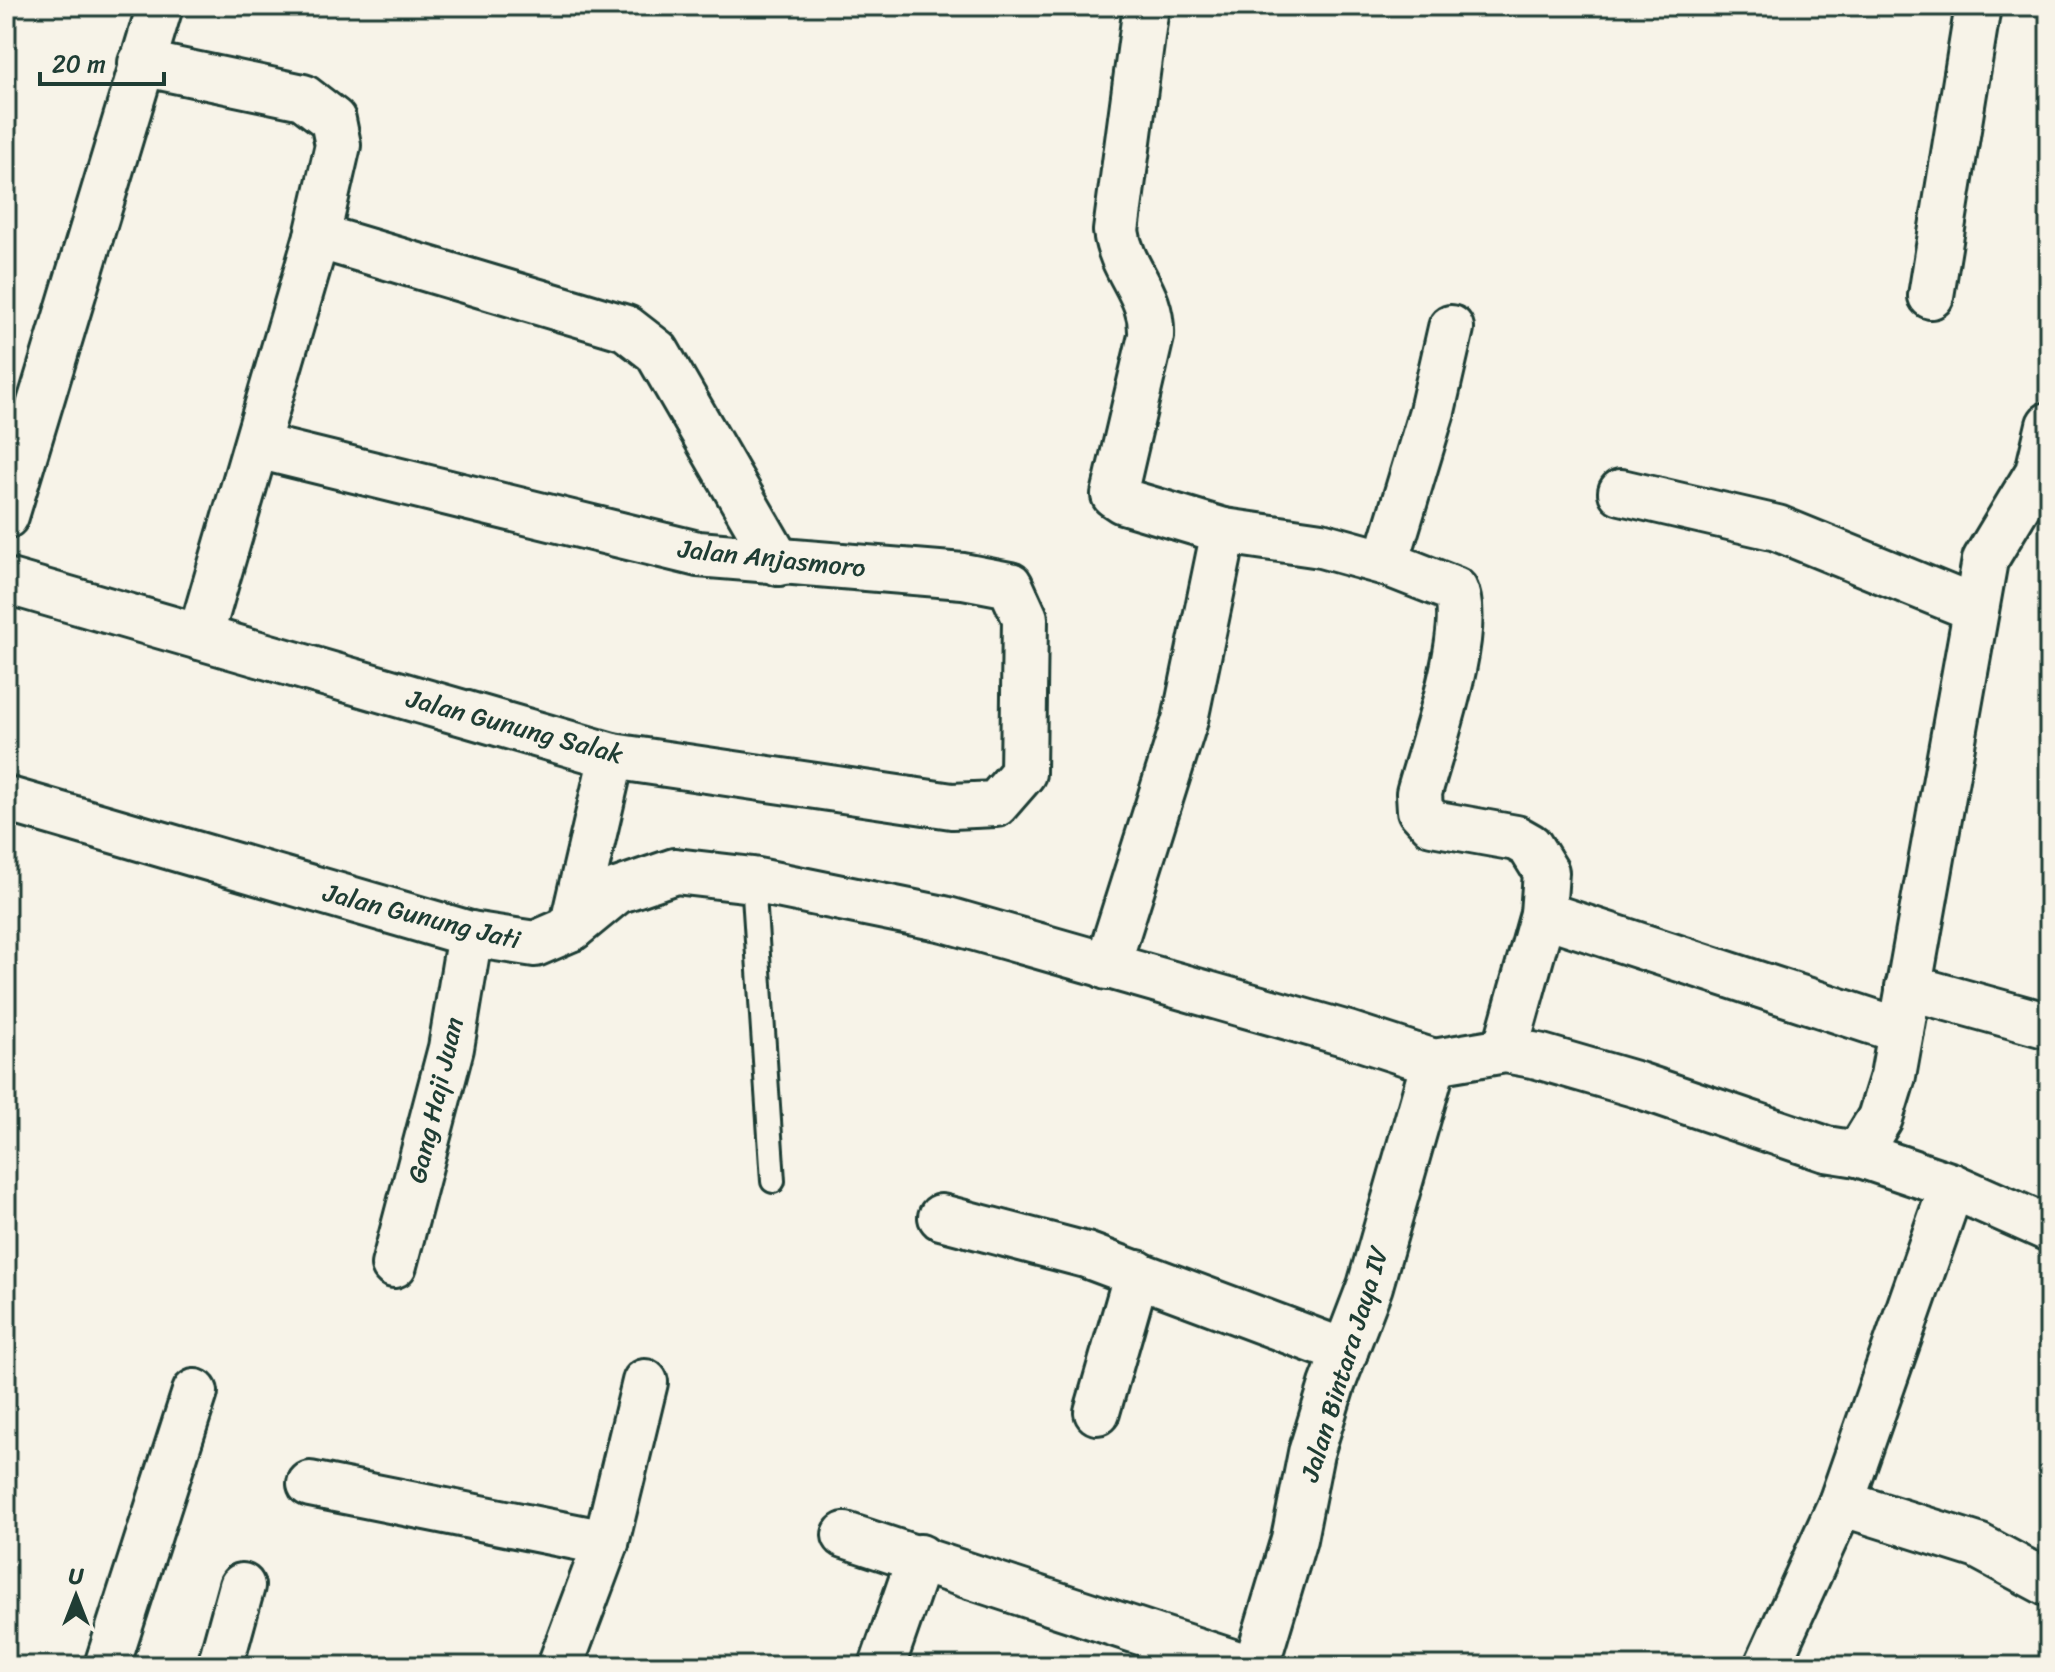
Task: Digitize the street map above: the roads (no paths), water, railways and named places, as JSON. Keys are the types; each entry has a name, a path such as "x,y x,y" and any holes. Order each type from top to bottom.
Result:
{"street":[{"path":"6,516 160,6"},
{"path":"1146,6 1116,231 1124,262 1151,310 1151,336 1114,495 1123,501 1224,531 1321,545 1386,563 1434,579 1455,590 1461,603 1460,634 1419,793 1420,810 1432,823 1516,838 1530,846 1546,872 1543,914 1505,1050"},
{"path":"1931,296 1978,6"},
{"path":"141,63 303,97 333,120 338,145 317,236 200,637"},
{"path":"317,236 626,328 657,352 779,563"},
{"path":"1386,563 1432,411 1451,328"},
{"path":"1858,1154 1880,1118 1893,1076 1985,560 1993,541 2025,498 2038,472 2049,425"},
{"name":"Jalan Anjasmoro","path":"257,446 698,554 963,576 1010,585 1025,618 1023,773"},
{"path":"1621,492 1777,528 1976,609"},
{"path":"1107,967 1185,720 1224,531"},
{"name":"Jalan Gunung Salak","path":"6,581 612,756 952,806 996,804 1023,773"},
{"path":"572,928 612,756"},
{"name":"Jalan Gunung Jati","path":"6,799 470,934 535,944 572,928 617,891 675,871 753,880 944,919 1348,1034 1434,1062"},
{"path":"1543,914 1901,1031"},
{"name":"Gang Haji Juan","path":"394,1265 451,1048 470,934"},
{"path":"1908,987 2049,1026"},
{"path":"1434,1062 1505,1050 1538,1056 1638,1085 1826,1149 1858,1154 1952,1186 2049,1229"},
{"name":"Jalan Bintara Jaya IV","path":"1256,1666 1294,1539 1311,1453 1370,1286 1434,1062"},
{"path":"1767,1666 1841,1503 1952,1186"},
{"path":"941,1217 1086,1255 1345,1352"},
{"path":"1097,1412 1137,1273"},
{"path":"560,1666 606,1543 645,1382"},
{"path":"107,1666 195,1392"},
{"path":"310,1484 606,1543"},
{"path":"1841,1503 1978,1546 2049,1584"},
{"path":"845,1535 920,1557 1244,1666"},
{"path":"882,1666 920,1557"},
{"path":"220,1666 242,1586"}],"lane":[{"path":"753,880 773,1181"}]}
